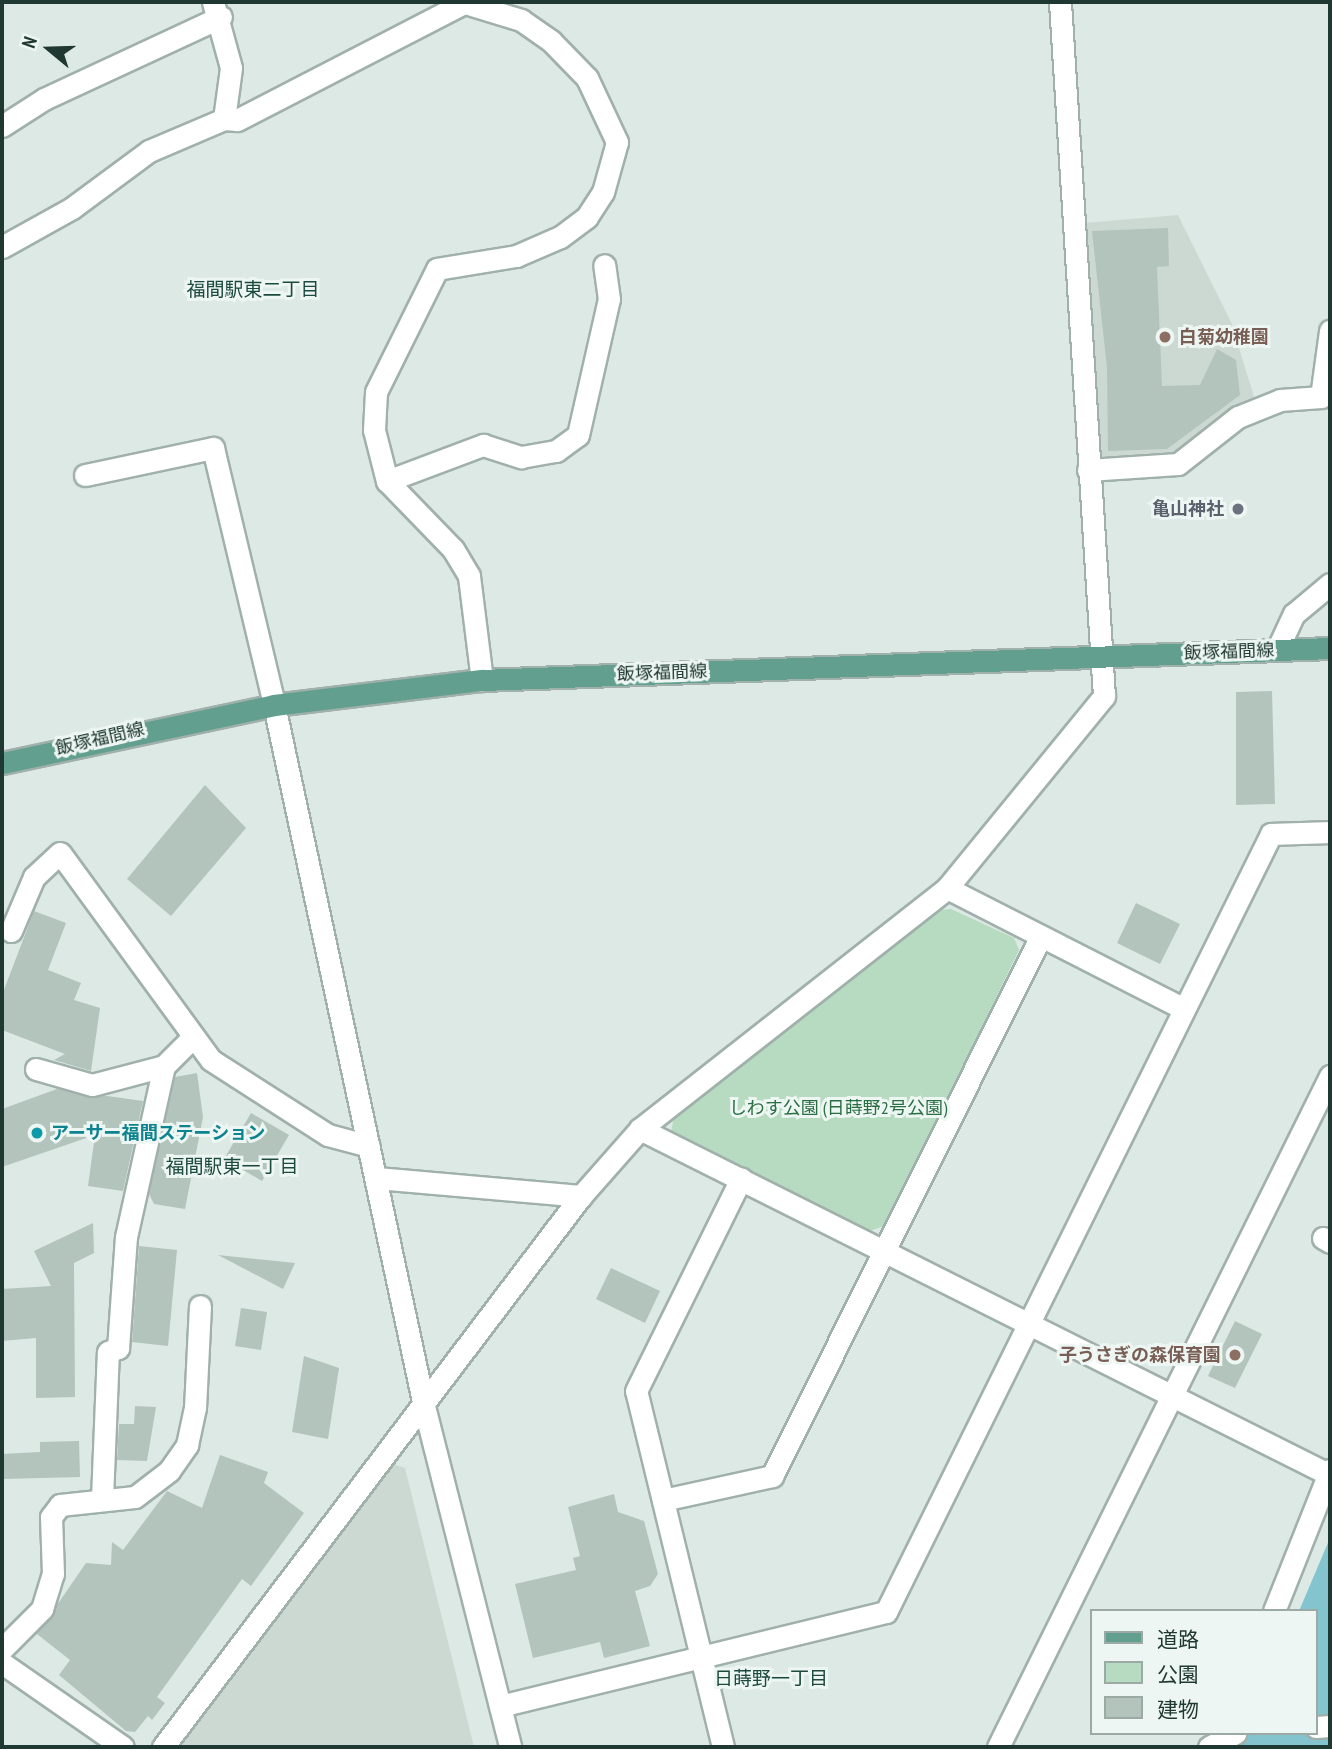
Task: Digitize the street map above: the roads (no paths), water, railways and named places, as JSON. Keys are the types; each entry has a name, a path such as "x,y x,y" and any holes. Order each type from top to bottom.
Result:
{"main road":[{"name":"飯塚福間線","path":"2,763 274,705 482,680 1330,648"}],"street":[{"path":"2,247 72,208 149,151 224,119 237,120 465,2 521,20 551,41 587,78 617,142 598,200 560,237 516,256 437,269 376,392 374,430 387,481 453,549 469,576 482,680"},
{"path":"163,1747 581,1196 640,1129 947,888 1089,722 1104,696 1087,470 1060,2"},
{"path":"2,126 44,99 217,10 231,68 224,119"},
{"path":"387,481 483,445 521,457 556,451 578,435 609,299 604,265"},
{"path":"1087,470 1178,464 1238,417 1280,400 1321,397 1330,331"},
{"path":"85,475 213,448 274,705 424,1406 510,1747"},
{"path":"1277,650 1294,614 1330,584"},
{"path":"500,1706 886,1612 1271,834 1330,832"},
{"path":"10,931 34,877 60,853 192,1038 235,1081 328,1135 369,1146"},
{"path":"947,888 1039,940 1184,1009"},
{"path":"663,1500 772,1476 1039,940"},
{"path":"36,1069 92,1085 164,1066 192,1038"},
{"path":"102,1499 108,1352 118,1349 127,1237 164,1066"},
{"path":"998,1747 1330,1076"},
{"path":"640,1129 1329,1472 1275,1609"},
{"path":"376,1178 581,1196"},
{"path":"723,1747 636,1391 741,1179"},
{"path":"2,1649 42,1609 53,1574 51,1517 71,1499 135,1497 169,1471 187,1444 195,1408 200,1306"},
{"path":"2,1662 110,1744"},
{"path":"1209,1747 1231,1735"}],"water":[{"path":"1330,1538 1330,1747 1238,1747 1244,1735 1318,1735 1318,1609 1300,1609"}],"place":[{"name":"白菊幼稚園","path":"1165,337"},
{"name":"亀山神社","path":"1238,509"},
{"name":"アーサー福間ステーション","path":"37,1133"},
{"name":"子うさぎの森保育園","path":"1235,1355"}],"district":[{"name":"福間駅東二丁目","path":"253,290"},
{"name":"福間駅東一丁目","path":"232,1167"},
{"name":"日蒔野一丁目","path":"771,1679"}],"park label":[{"name":"しわす公園 (日蒔野2号公園)","path":"838,1108"}]}
